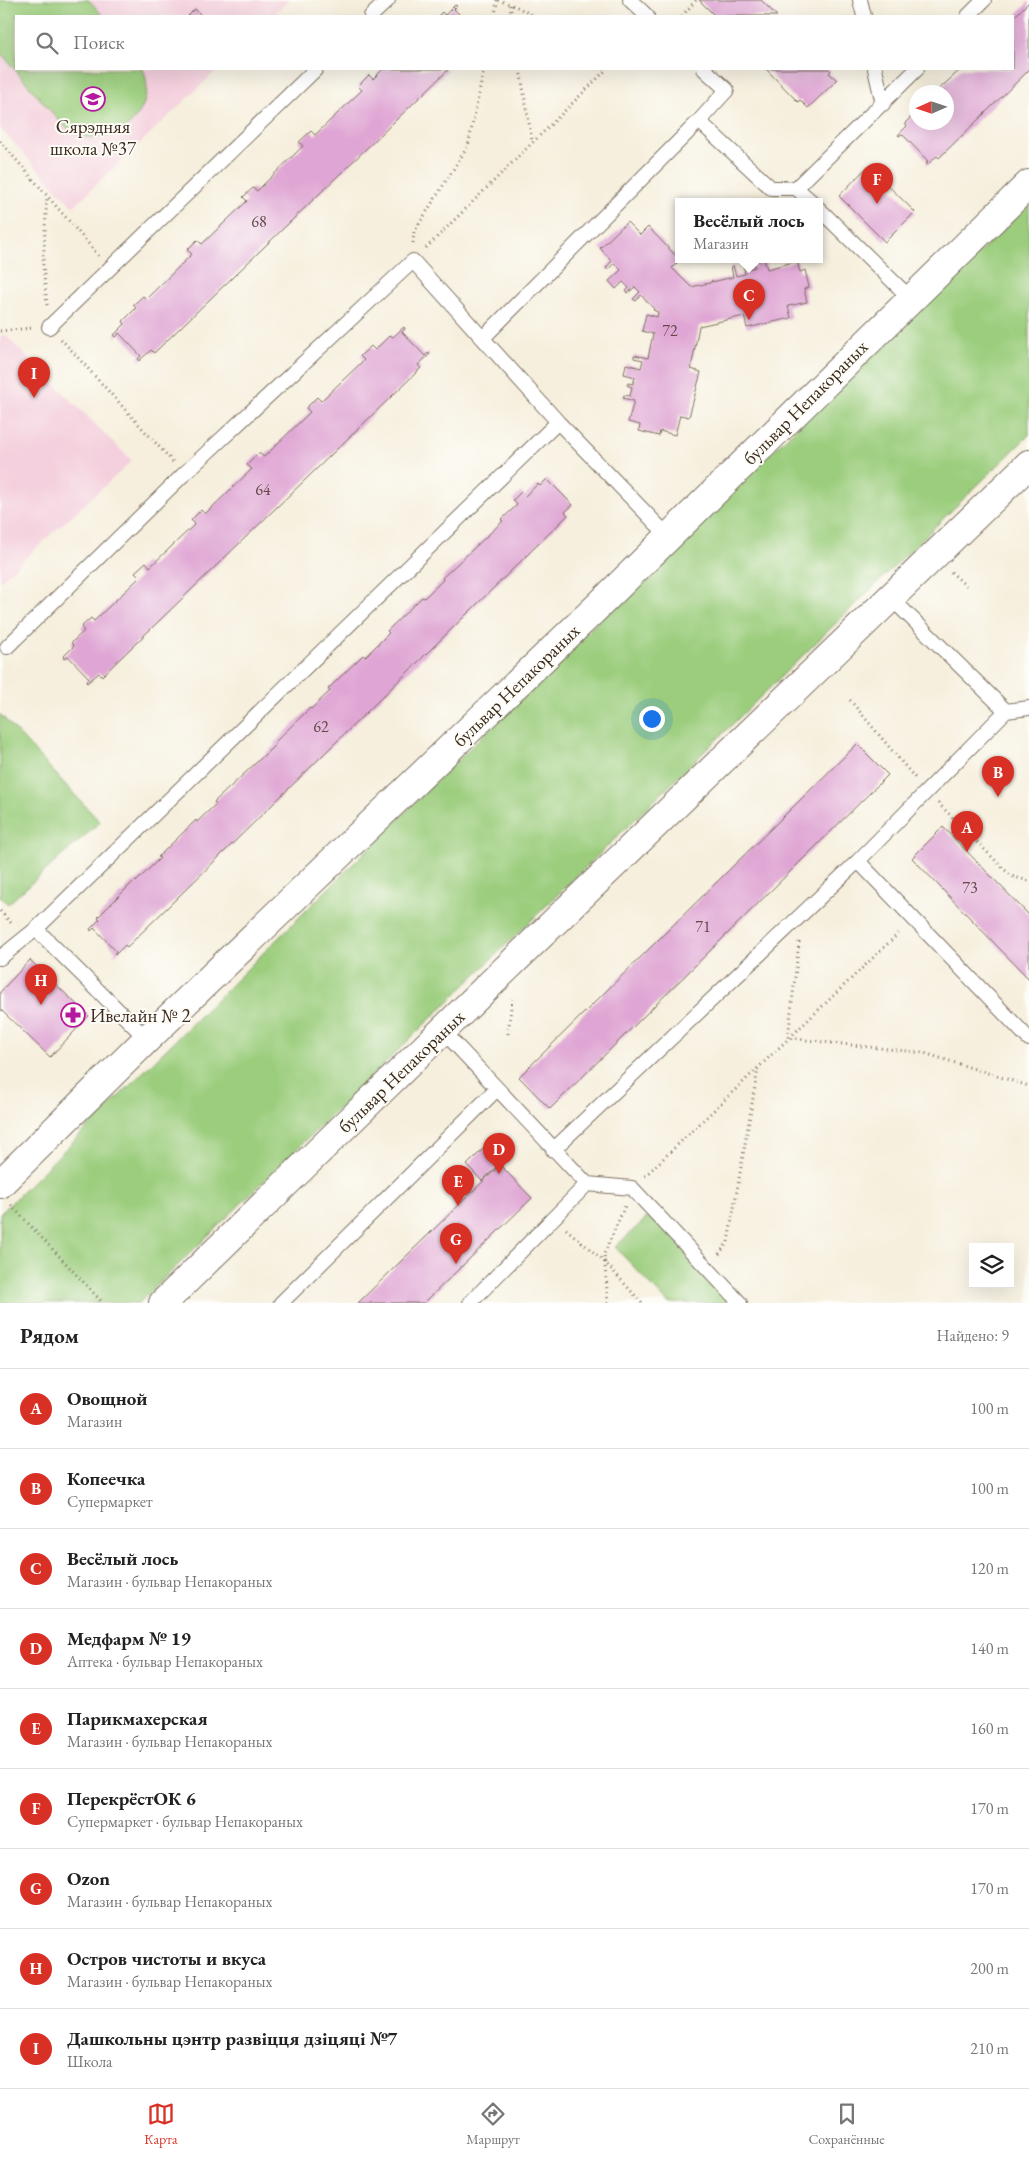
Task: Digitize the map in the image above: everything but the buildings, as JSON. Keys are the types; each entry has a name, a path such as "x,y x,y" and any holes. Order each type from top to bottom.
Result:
{"main road":[{"name":"бульвар Непакораных","path":"3,1192 148,1038 1029,184"},
{"name":"бульвар Непакораных","path":"163,1303 1029,464"}],"lane":[{"path":"372,15 388,0"},
{"path":"630,0 646,15"},
{"path":"860,0 864,15"},
{"path":"969,15 984,0"},
{"path":"49,327 315,70"},
{"path":"483,338 699,121 726,90 705,70"},
{"path":"875,70 883,104"},
{"path":"796,188 916,70"},
{"path":"699,121 771,188 796,188 808,198"},
{"path":"823,213 910,298"},
{"path":"7,647 184,474 413,261 558,422 668,536"},
{"path":"0,958 36,929 558,422"},
{"path":"891,598 1006,711"},
{"path":"553,1150 858,861 1006,711 1029,708"},
{"path":"858,861 1029,1039"},
{"path":"36,929 148,1038"},
{"path":"443,1031 587,1184 632,1188 740,1303"},
{"path":"280,1303 497,1089"},
{"path":"470,1303 587,1184"}],"path":[{"path":"495,15 498,0 532,15"},
{"path":"683,15 696,0"},
{"path":"510,4 512,15"},
{"path":"413,261 414,232 468,146 484,70"},
{"path":"520,70 532,142"},
{"path":"413,261 606,70"},
{"path":"0,141 109,268"},
{"path":"47,196 43,265 49,327 184,474"},
{"path":"0,331 49,327"},
{"path":"788,1038 802,914"},
{"path":"608,1303 604,1254 632,1188 914,919"},
{"path":"788,1038 924,1053 1029,1086"},
{"path":"708,1269 728,1242 758,1067"},
{"path":"3,1192 104,1303"},
{"path":"554,1219 604,1261 642,1303"}],"shaded area":[{"name":"Сярэдняя школа №37","path":"0,0 289,0 273,15 15,15 15,70 217,70 73,207 0,128"},
{"path":"5,335 132,461 0,581 0,336"}],"green space":[{"path":"0,0 89,0 102,15 15,15 15,70 0,52"},
{"path":"15,70 143,70 146,93 143,105 129,125 119,132 95,138 85,137 60,122"},
{"path":"1029,205 1029,435 139,1303 0,1303 0,1214 687,533"},
{"path":"0,714 100,822 8,904 0,896"},
{"path":"651,1214 730,1298 724,1303 668,1303 615,1247"}],"place":[{"name":"Сярэдняя школа №37","path":"93,99"},
{"name":"ПерекрёстОК 6","path":"877,204"},
{"name":"Весёлый лось","path":"749,320"},
{"name":"Дашкольны цэнтр развіцця дзіцяці №7","path":"34,398"},
{"name":"Копеечка","path":"998,797"},
{"name":"Овощной","path":"967,852"},
{"name":"Остров чистоты и вкуса","path":"41,1005"},
{"name":"Ивелайн № 2","path":"73,1015"},
{"name":"Медфарм № 19","path":"499,1174"},
{"name":"Парикмахерская","path":"458,1206"},
{"name":"Ozon","path":"456,1264"}]}
